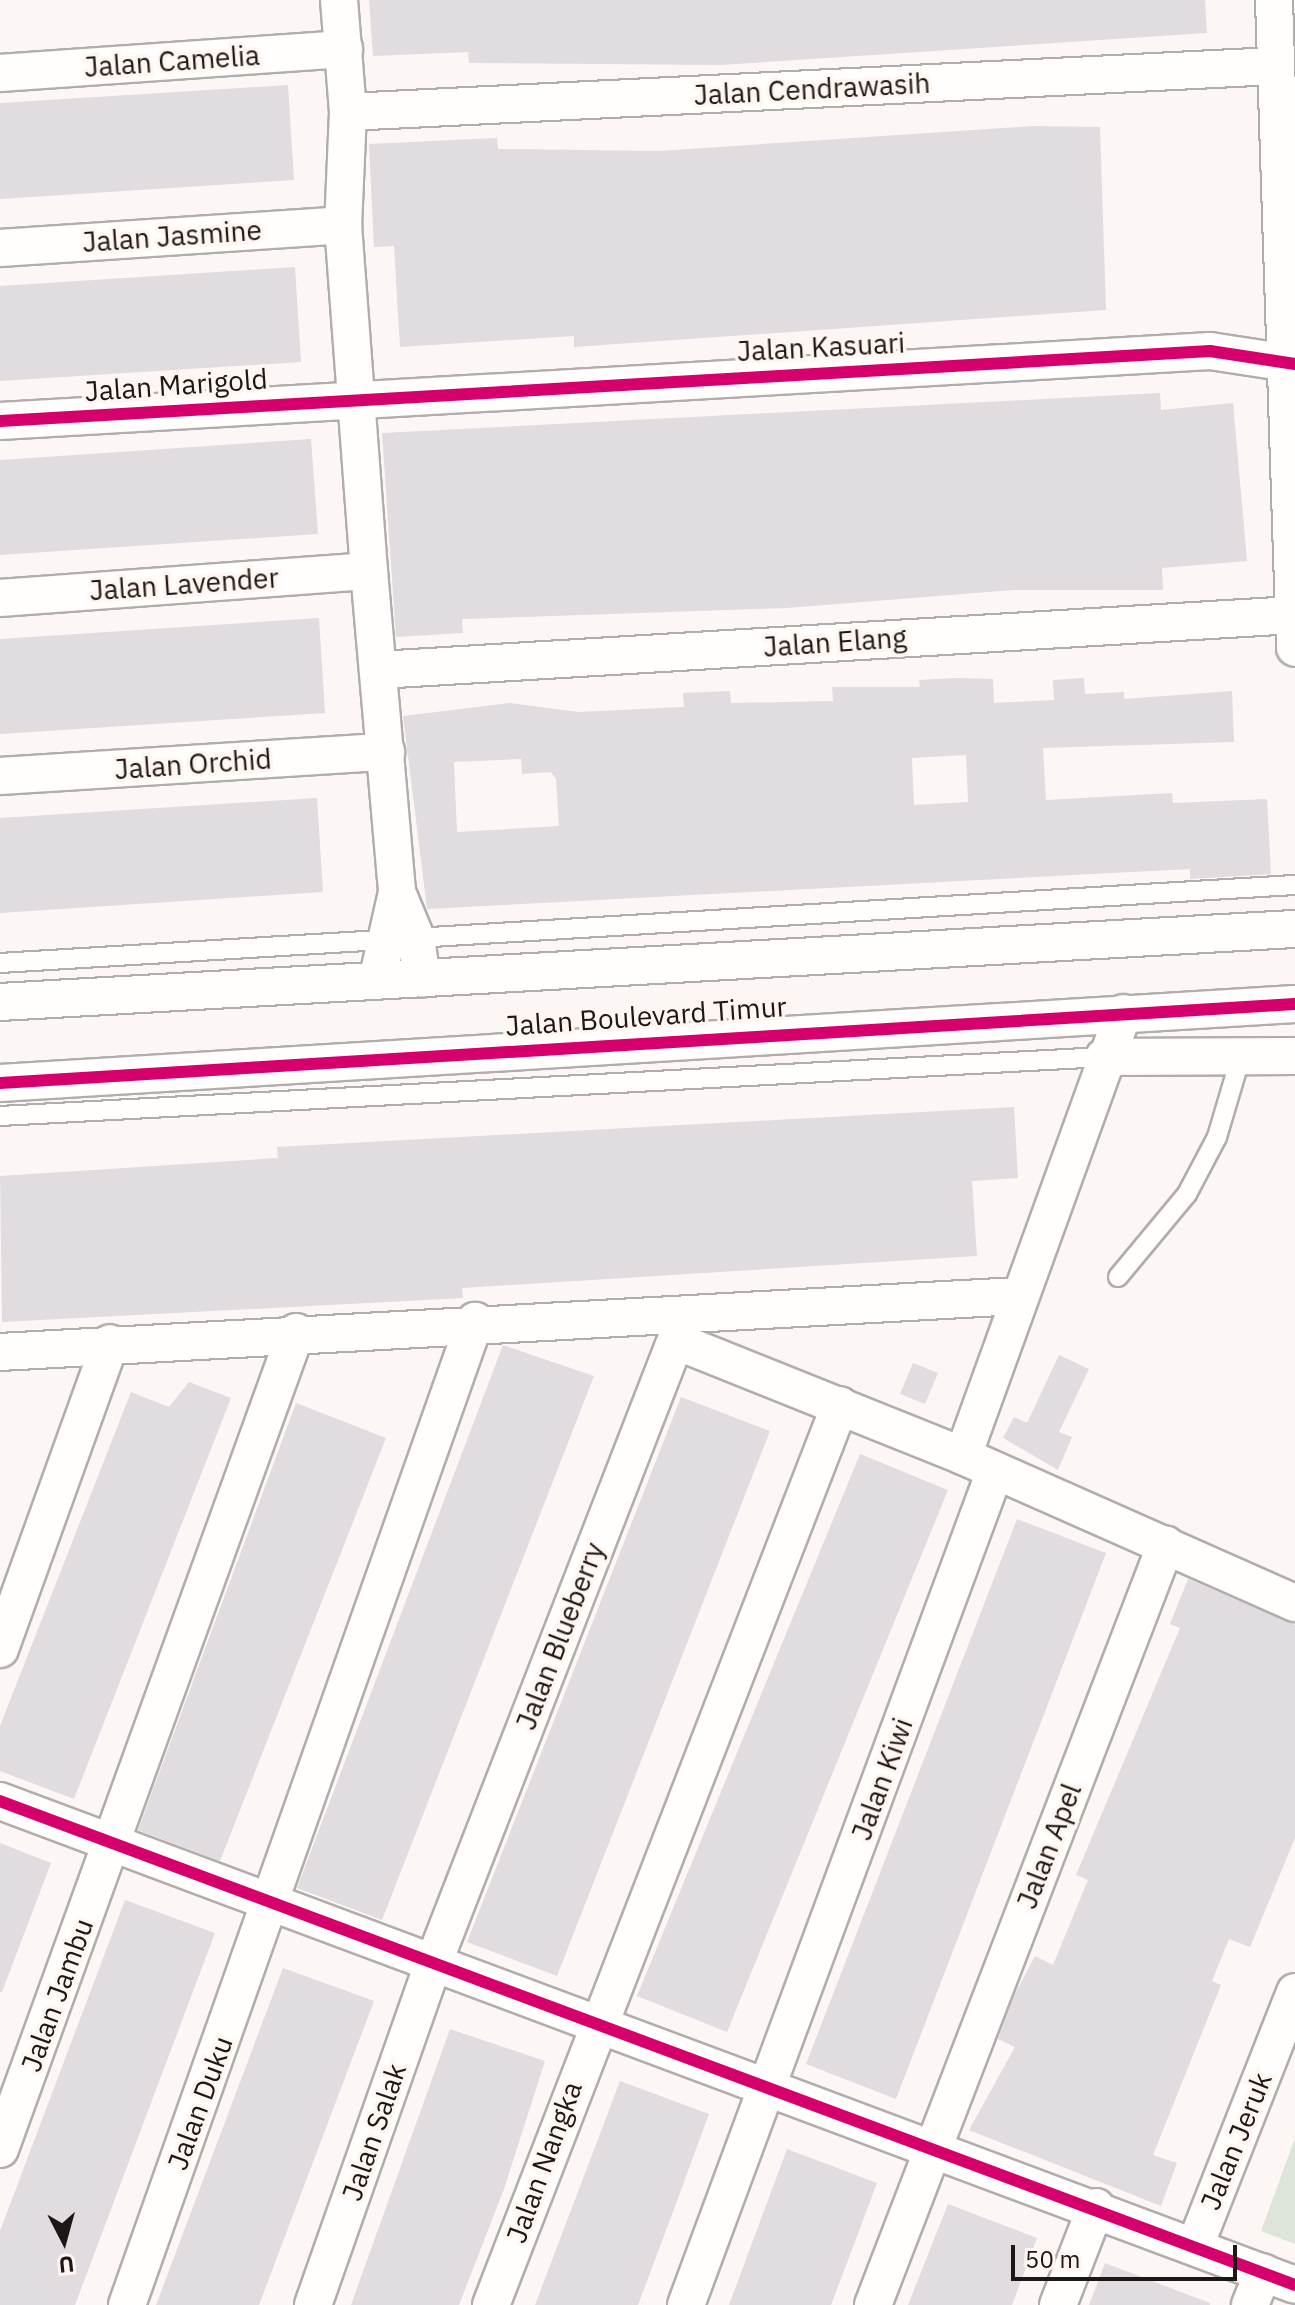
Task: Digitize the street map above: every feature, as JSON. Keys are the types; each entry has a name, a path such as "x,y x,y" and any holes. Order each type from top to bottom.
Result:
{"street":[{"path":"339,0 348,112 343,225 400,939 422,979"},
{"path":"1274,0 1276,66 1287,135 1294,626"},
{"name":"Jalan Camelia","path":"0,73 344,49"},
{"name":"Jalan Cendrawasih","path":"348,112 1276,66"},
{"name":"Jalan Jasmine","path":"0,248 343,225"},
{"name":"Jalan Kasuari","path":"355,396 1210,351 1292,363"},
{"name":"Jalan Marigold","path":"0,421 355,396"},
{"name":"Jalan Lavender","path":"0,598 369,571"},
{"name":"Jalan Elang","path":"379,670 1294,626"},
{"name":"Jalan Orchid","path":"0,776 386,752"},
{"name":"Jalan Boulevard Timur","path":"0,1002 1295,929"},
{"path":"377,981 400,939"},
{"name":"Jalan Boulevard Timur","path":"0,1083 1295,1004"},
{"name":"Jalan Kiwi","path":"686,2305 769,2087 979,1463 1016,1296 1123,1013"},
{"path":"1104,1057 1295,1056"},
{"path":"0,1352 475,1321 681,1327 1016,1296"},
{"name":"Jalan Duku","path":"127,2305 274,1901 475,1321"},
{"path":"681,1327 840,1405 1166,1544 1295,1603"},
{"name":"Jalan Blueberry","path":"435,1959 681,1327"},
{"name":"Jalan Jambu","path":"0,2149 115,1842 296,1332"},
{"path":"0,1649 110,1343"},
{"name":"Jalan Nangka","path":"491,2305 597,2019 840,1405"},
{"name":"Jalan Apel","path":"873,2305 1166,1544"},
{"path":"0,1801 597,2019 932,2149 1096,2207 1279,2278 1250,2305"},
{"name":"Jalan Salak","path":"313,2305 435,1959"},
{"name":"Jalan Jeruk","path":"1195,2246 1295,1992"},
{"path":"1058,2305 1096,2207"}],"lane":[{"path":"0,963 1295,885"},
{"path":"1118,1277 1187,1194 1217,1137 1241,1056"},
{"path":"0,1116 1104,1057"}],"shaded area":[{"path":"1295,2138 1295,2244 1261,2231"}],"building":[{"path":"369,0 1205,0 1207,33 721,65 469,63 468,52 373,56"},
{"path":"288,85 294,180 0,199 0,103"},
{"path":"1033,126 1100,127 1106,310 574,347 574,336 400,347 394,246 374,247 369,144 497,138 498,149 659,151"},
{"path":"295,267 301,362 0,381 0,286"},
{"path":"1160,393 1161,410 1233,403 1247,561 1162,568 1163,590 1013,590 787,608 462,619 463,633 396,637 382,433"},
{"path":"311,439 318,534 0,555 0,460"},
{"path":"319,618 325,713 0,734 0,639"},
{"path":"1084,678 1085,694 1124,692 1124,699 1232,691 1234,742 1043,748 1046,800 1172,793 1173,803 1267,799 1271,874 1190,879 1190,869 427,909 403,716 510,703 578,712 684,707 683,693 730,691 731,703 833,701 832,687 920,687 919,680 993,679 994,703 1054,700 1053,680","holes":["966,755 968,802 914,805 912,758","521,759 522,774 551,772 556,779 559,826 457,832 454,762"]},
{"path":"317,798 323,892 0,913 0,818"},
{"path":"1014,1107 1018,1178 972,1181 977,1256 462,1288 463,1298 2,1322 0,1176 278,1158 277,1147"},
{"path":"503,1345 594,1376 382,1920 297,1888"},
{"path":"1059,1355 1089,1369 1059,1432 1072,1437 1058,1470 1003,1438 1014,1417 1027,1423"},
{"path":"913,1363 938,1373 925,1404 900,1394"},
{"path":"189,1382 231,1398 74,1799 0,1771 0,1726 131,1392 169,1407"},
{"path":"681,1397 770,1431 557,1976 467,1942"},
{"path":"296,1403 386,1438 220,1861 138,1830"},
{"path":"860,1454 948,1490 727,2032 637,1996"},
{"path":"1017,1519 1106,1553 896,2099 806,2064"},
{"path":"1188,1579 1295,1625 1295,1838 1250,1947 1229,1939 1212,1981 1221,1985 1153,2155 1177,2163 1161,2206 969,2130 1015,2047 998,2039 1014,1996 1035,1956 1053,1965 1088,1880 1076,1875 1180,1628 1170,1624"},
{"path":"0,1843 51,1863 2,1992 0,1992"},
{"path":"125,1900 215,1933 75,2305 0,2305 0,2231"},
{"path":"283,1968 374,2001 259,2305 156,2305"},
{"path":"450,2029 545,2061 504,2189 459,2305 351,2305"},
{"path":"620,2081 709,2114 638,2305 535,2305"},
{"path":"787,2149 877,2183 831,2305 729,2305"},
{"path":"948,2204 1037,2238 1012,2305 908,2305"},
{"path":"1105,2263 1210,2303 1210,2305 1089,2305"}],"cycle path":[{"path":"0,421 1210,351 1295,364"},
{"path":"0,1083 1295,1004"},
{"path":"0,1801 1295,2285"}]}
